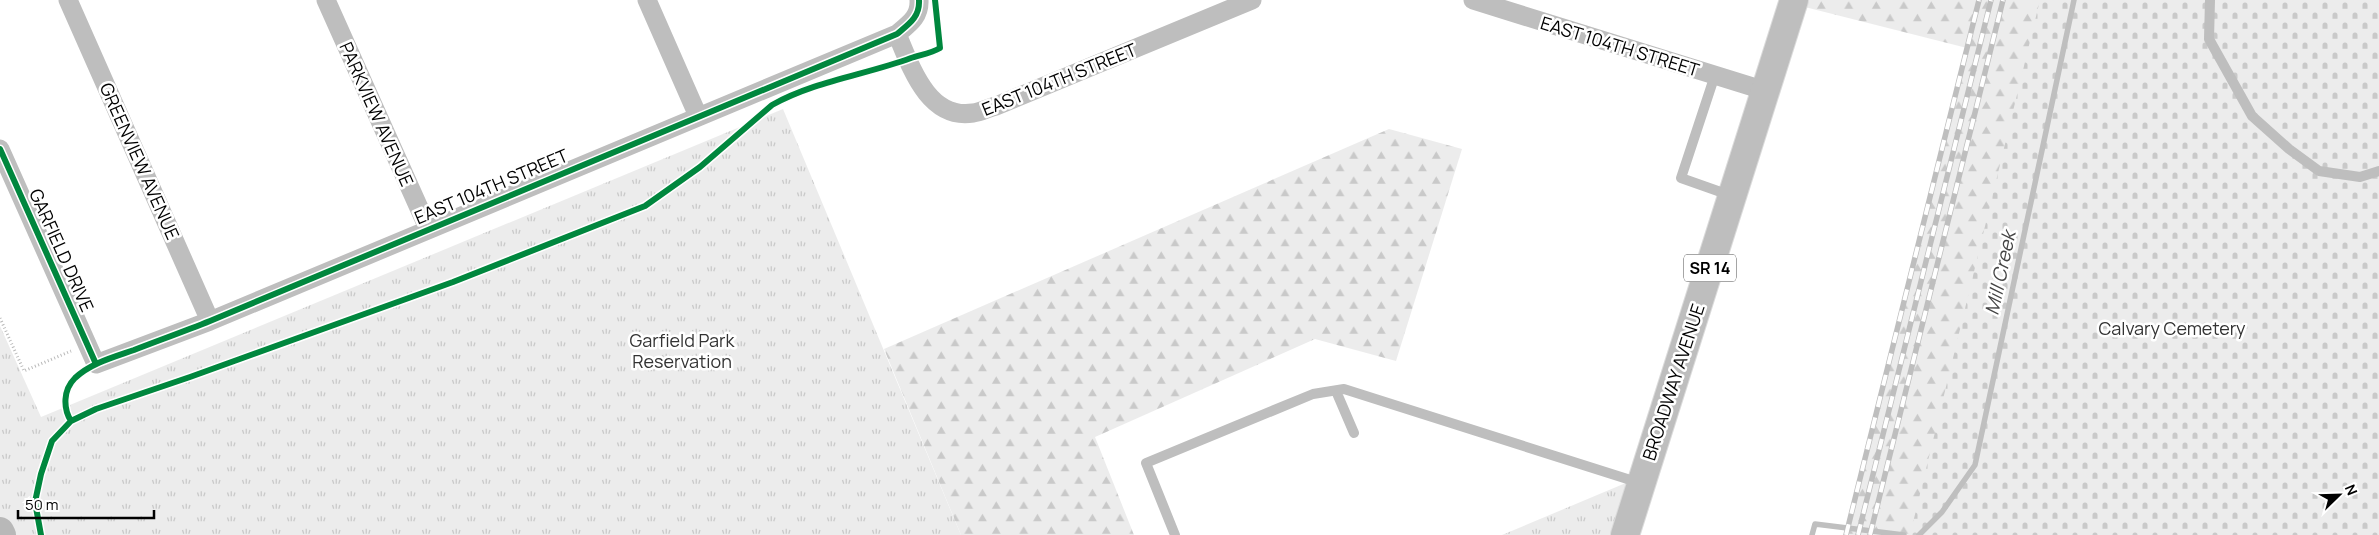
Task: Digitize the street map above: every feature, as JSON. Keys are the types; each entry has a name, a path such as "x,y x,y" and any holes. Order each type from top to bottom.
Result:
{"main road":[{"name":"BROADWAY AVENUE","path":"1625,535 1794,0"}],"street":[{"name":"GREENVIEW AVENUE","path":"68,0 210,321"},
{"name":"PARKVIEW AVENUE","path":"326,0 428,228"},
{"path":"647,0 698,116"},
{"path":"897,34 914,20 920,10 919,0"},
{"name":"EAST 104TH STREET","path":"96,364 210,321 428,228 897,34 919,83 929,96 943,109 954,113 974,113 1252,0"},
{"name":"EAST 104TH STREET","path":"1473,0 1766,91"},
{"name":"GARFIELD DRIVE","path":"0,149 96,364"},
{"path":"0,531 2,535"}],"lane":[{"path":"2210,0 2209,39 2252,116 2289,149 2319,171 2360,177 2379,171"},
{"path":"1715,75 1682,178 1733,196"},
{"path":"1175,535 1146,463 1313,394 1344,390 1641,483"},
{"path":"1336,391 1354,433"}],"path":[{"path":"0,318 24,371 74,350"}],"green space":[{"path":"1794,0 2123,0 2021,535 1846,535 1967,48 1793,4"},
{"name":"Calvary Cemetery","path":"2040,0 2379,0 2379,535 1910,535"},
{"name":"Garfield Park Reservation","path":"783,109 961,535 0,535 0,326 41,417"},
{"path":"1389,129 1462,149 1396,361 1315,339 1095,437 1134,535 961,535 884,349"},
{"path":"1640,477 1621,535 1502,535"}],"waterway":[{"name":"Mill Creek","path":"1919,535 1942,512 1975,465 2074,0"},
{"name":"Mill Creek","path":"1812,535 1815,524 1904,535"}],"railway":[{"path":"1846,535 1979,0"},
{"path":"1858,535 1991,0"},
{"path":"1870,535 2003,0"}],"cycle path":[{"path":"71,421 66,405 68,388 75,378 95,364 210,321 897,34 916,16 919,0"},
{"path":"41,535 35,502 41,474 52,441 71,421 96,409 453,282 645,206 700,167 772,105 805,90 930,53 940,48 935,0"},
{"path":"0,149 96,364"}]}
